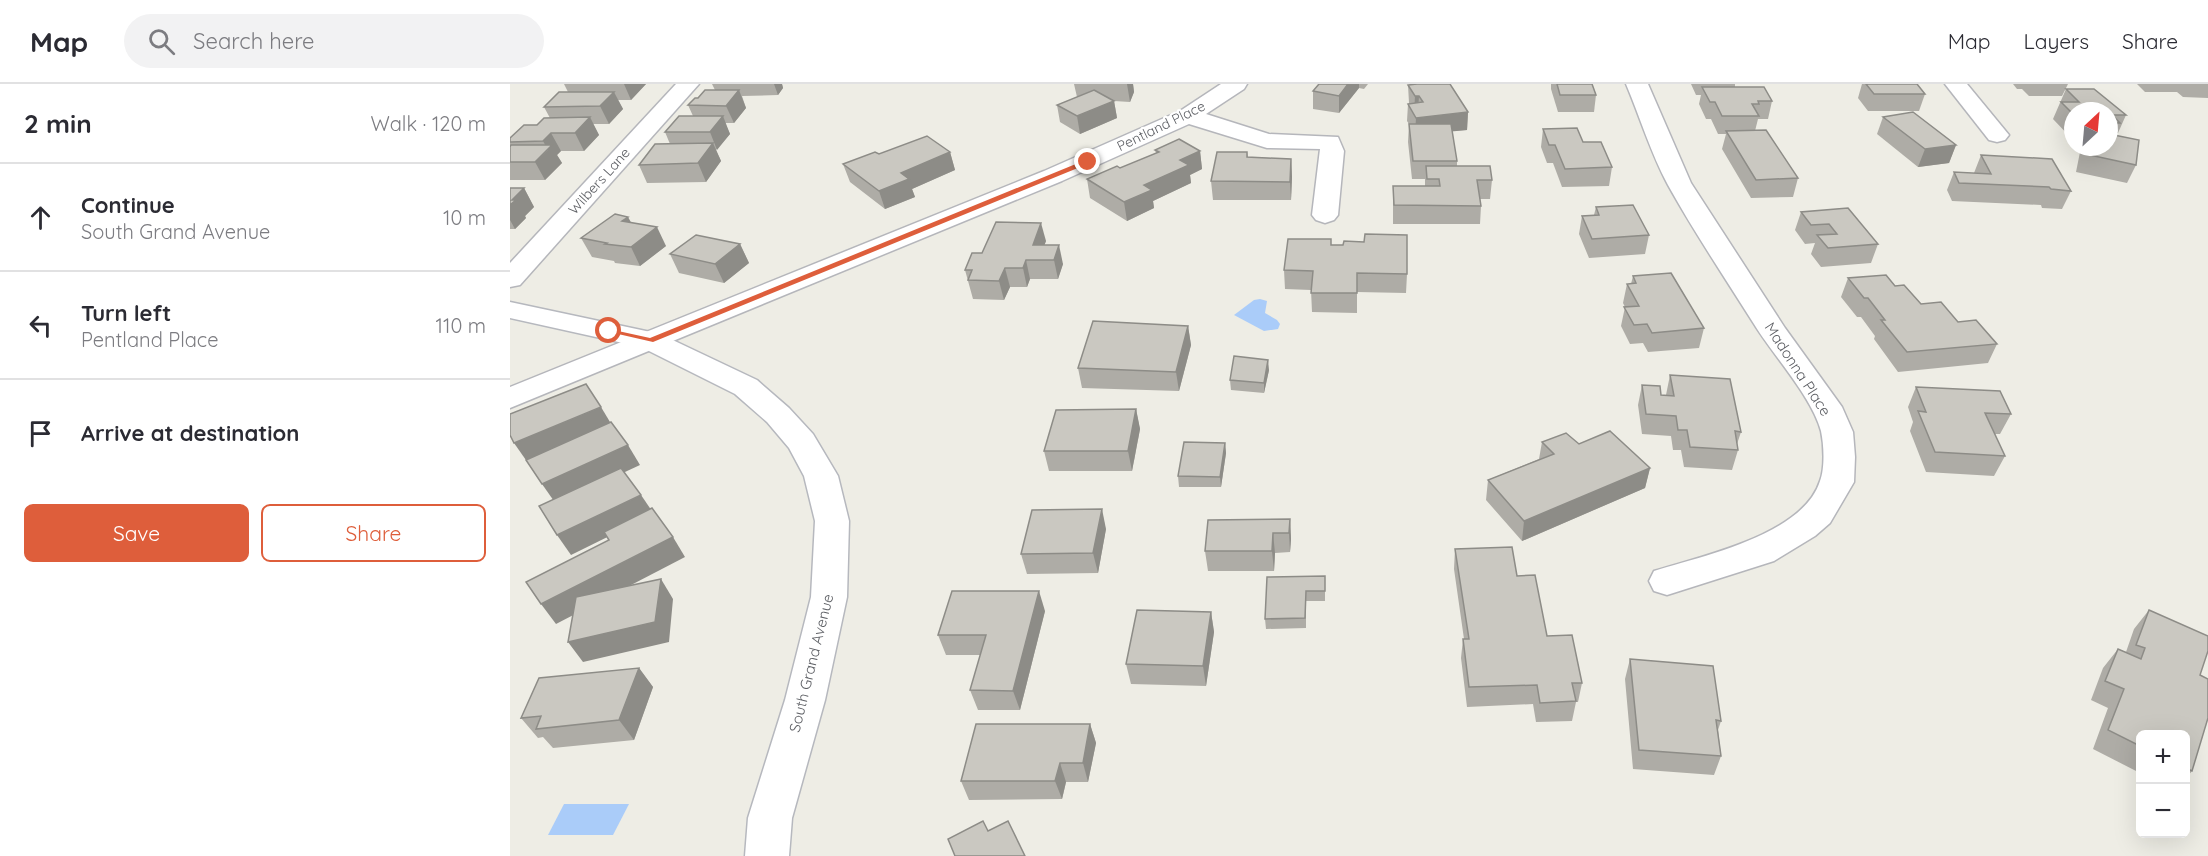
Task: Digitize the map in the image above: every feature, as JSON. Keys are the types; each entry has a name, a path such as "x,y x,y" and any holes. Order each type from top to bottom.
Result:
{"street":[{"name":"Wilbers Lane","path":"510,279 688,84"},
{"name":"Pentland Place","path":"510,398 1053,176 1188,116 1236,84"},
{"name":"Madonna Place","path":"1637,84 1679,183 1773,331 1826,407 1837,432 1839,457 1837,482 1818,514 1803,527 1761,552 1667,581"},
{"path":"1956,84 1997,135"},
{"path":"1188,116 1267,141 1330,142 1332,151 1325,215"},
{"name":"South Grand Avenue","path":"510,310 650,340 746,387 778,414 802,442 821,476 831,508 832,553 829,597 805,700 770,818 767,856"}],"water":[{"path":"1254,300 1267,301 1265,313 1277,320 1280,324 1278,329 1264,331 1234,315"},
{"path":"564,804 629,804 613,835 548,835"}],"building":[{"path":"1319,84 1348,84 1339,96 1313,91"},
{"path":"1450,84 1468,112 1416,118 1408,104 1423,102 1419,96 1415,96 1408,85"},
{"path":"1557,84 1592,84 1596,95 1560,95"},
{"path":"1866,84 1917,84 1925,94 1874,94"},
{"path":"1702,87 1764,87 1772,101 1758,101 1759,104 1752,104 1759,116 1722,116 1715,102 1710,102"},
{"path":"2066,89 2094,89 2110,102 2079,102"},
{"path":"705,90 739,90 726,106 688,105"},
{"path":"1094,90 1114,101 1077,116 1057,105"},
{"path":"559,92 614,92 600,106 544,107"},
{"path":"2118,108 2126,115 2118,115"},
{"path":"1913,112 1956,145 1925,149 1883,117"},
{"path":"679,116 723,116 710,132 665,132"},
{"path":"590,117 575,133 551,133 543,141 510,142 510,138 524,125 537,125 544,118"},
{"path":"1409,124 1451,124 1457,161 1413,161"},
{"path":"1577,128 1583,142 1601,142 1612,167 1565,169 1555,145 1549,145 1543,129"},
{"path":"1766,130 1798,178 1756,180 1726,131"},
{"path":"927,136 950,152 901,173 909,179 879,191 843,164 875,152 879,154"},
{"path":"2118,136 2139,140 2136,165 2094,156 2118,156"},
{"path":"1179,139 1200,151 1180,160 1189,165 1144,185 1152,190 1124,202 1087,179 1159,152 1155,150"},
{"path":"713,143 698,163 639,165 655,144"},
{"path":"511,145 552,145 535,162 510,162"},
{"path":"1217,152 1247,152 1247,157 1291,159 1290,182 1211,181"},
{"path":"1981,155 2052,159 2071,191 2049,187 1959,183 1954,172 1991,174"},
{"path":"1426,166 1490,166 1492,180 1477,180 1481,206 1394,205 1393,186 1440,186 1439,179 1427,179"},
{"path":"510,188 524,188 510,205"},
{"path":"1633,205 1649,235 1592,239 1582,216 1599,215 1596,207"},
{"path":"1848,208 1878,244 1828,248 1817,235 1837,234 1829,224 1811,225 1801,212"},
{"path":"615,214 628,217 622,221 657,227 631,247 581,238"},
{"path":"996,222 1041,223 1033,245 1059,245 1054,260 1026,260 1023,268 1005,268 999,281 968,280 972,270 965,270 972,253 982,253"},
{"path":"1365,234 1407,235 1407,274 1357,273 1357,293 1311,293 1313,271 1284,270 1288,239 1331,239 1331,245 1343,245 1344,241 1364,242"},
{"path":"696,235 740,244 715,264 670,254"},
{"path":"1671,273 1704,328 1652,333 1647,324 1634,325 1624,307 1639,306 1627,284 1636,283 1633,276"},
{"path":"1886,275 1895,286 1904,285 1921,304 1941,302 1958,322 1976,320 1997,344 1907,352 1881,320 1885,320 1868,298 1864,298 1848,278"},
{"path":"1093,321 1188,326 1176,372 1078,368"},
{"path":"1234,356 1268,360 1264,383 1230,380"},
{"path":"1670,375 1730,379 1741,432 1735,431 1738,450 1690,447 1687,430 1678,430 1676,416 1646,414 1642,385 1660,386 1661,395 1674,396"},
{"path":"586,384 601,407 514,443 510,435 510,414"},
{"path":"1916,387 2000,391 2011,414 1985,413 2005,456 1935,452 1918,411 1926,412"},
{"path":"1136,409 1128,451 1044,451 1056,410"},
{"path":"611,422 628,445 542,484 526,460"},
{"path":"1610,431 1650,468 1524,521 1488,480 1554,454 1542,442 1566,433 1579,444"},
{"path":"1184,442 1225,443 1220,477 1178,476"},
{"path":"621,468 641,495 557,535 539,506"},
{"path":"652,508 673,537 541,604 526,582 609,540 604,532"},
{"path":"1102,509 1093,553 1021,554 1032,510"},
{"path":"1290,519 1289,533 1273,533 1272,551 1205,551 1208,520"},
{"path":"1512,547 1517,576 1535,575 1547,636 1572,635 1582,683 1572,683 1576,701 1540,703 1537,685 1469,687 1463,639 1469,639 1455,549"},
{"path":"1325,576 1325,591 1306,591 1305,618 1265,619 1267,577"},
{"path":"661,579 655,622 568,642 576,597"},
{"path":"952,591 1039,591 1013,691 970,690 986,635 938,635"},
{"path":"1137,610 1211,612 1203,666 1126,664"},
{"path":"2149,610 2208,636 2208,651 2200,675 2208,679 2208,718 2192,771 2190,770 2190,730 2136,730 2136,744 2108,730 2124,689 2105,681 2118,649 2141,659 2145,648 2136,645"},
{"path":"1630,659 1713,666 1721,721 1716,720 1721,756 1639,750"},
{"path":"639,668 619,720 536,729 541,716 521,718 539,678"},
{"path":"976,724 1090,724 1083,763 1060,763 1055,781 961,781"},
{"path":"983,821 988,831 1008,821 1025,856 955,856 948,839"}],"route":[{"path":"609,331 650,340 1088,162"}]}
